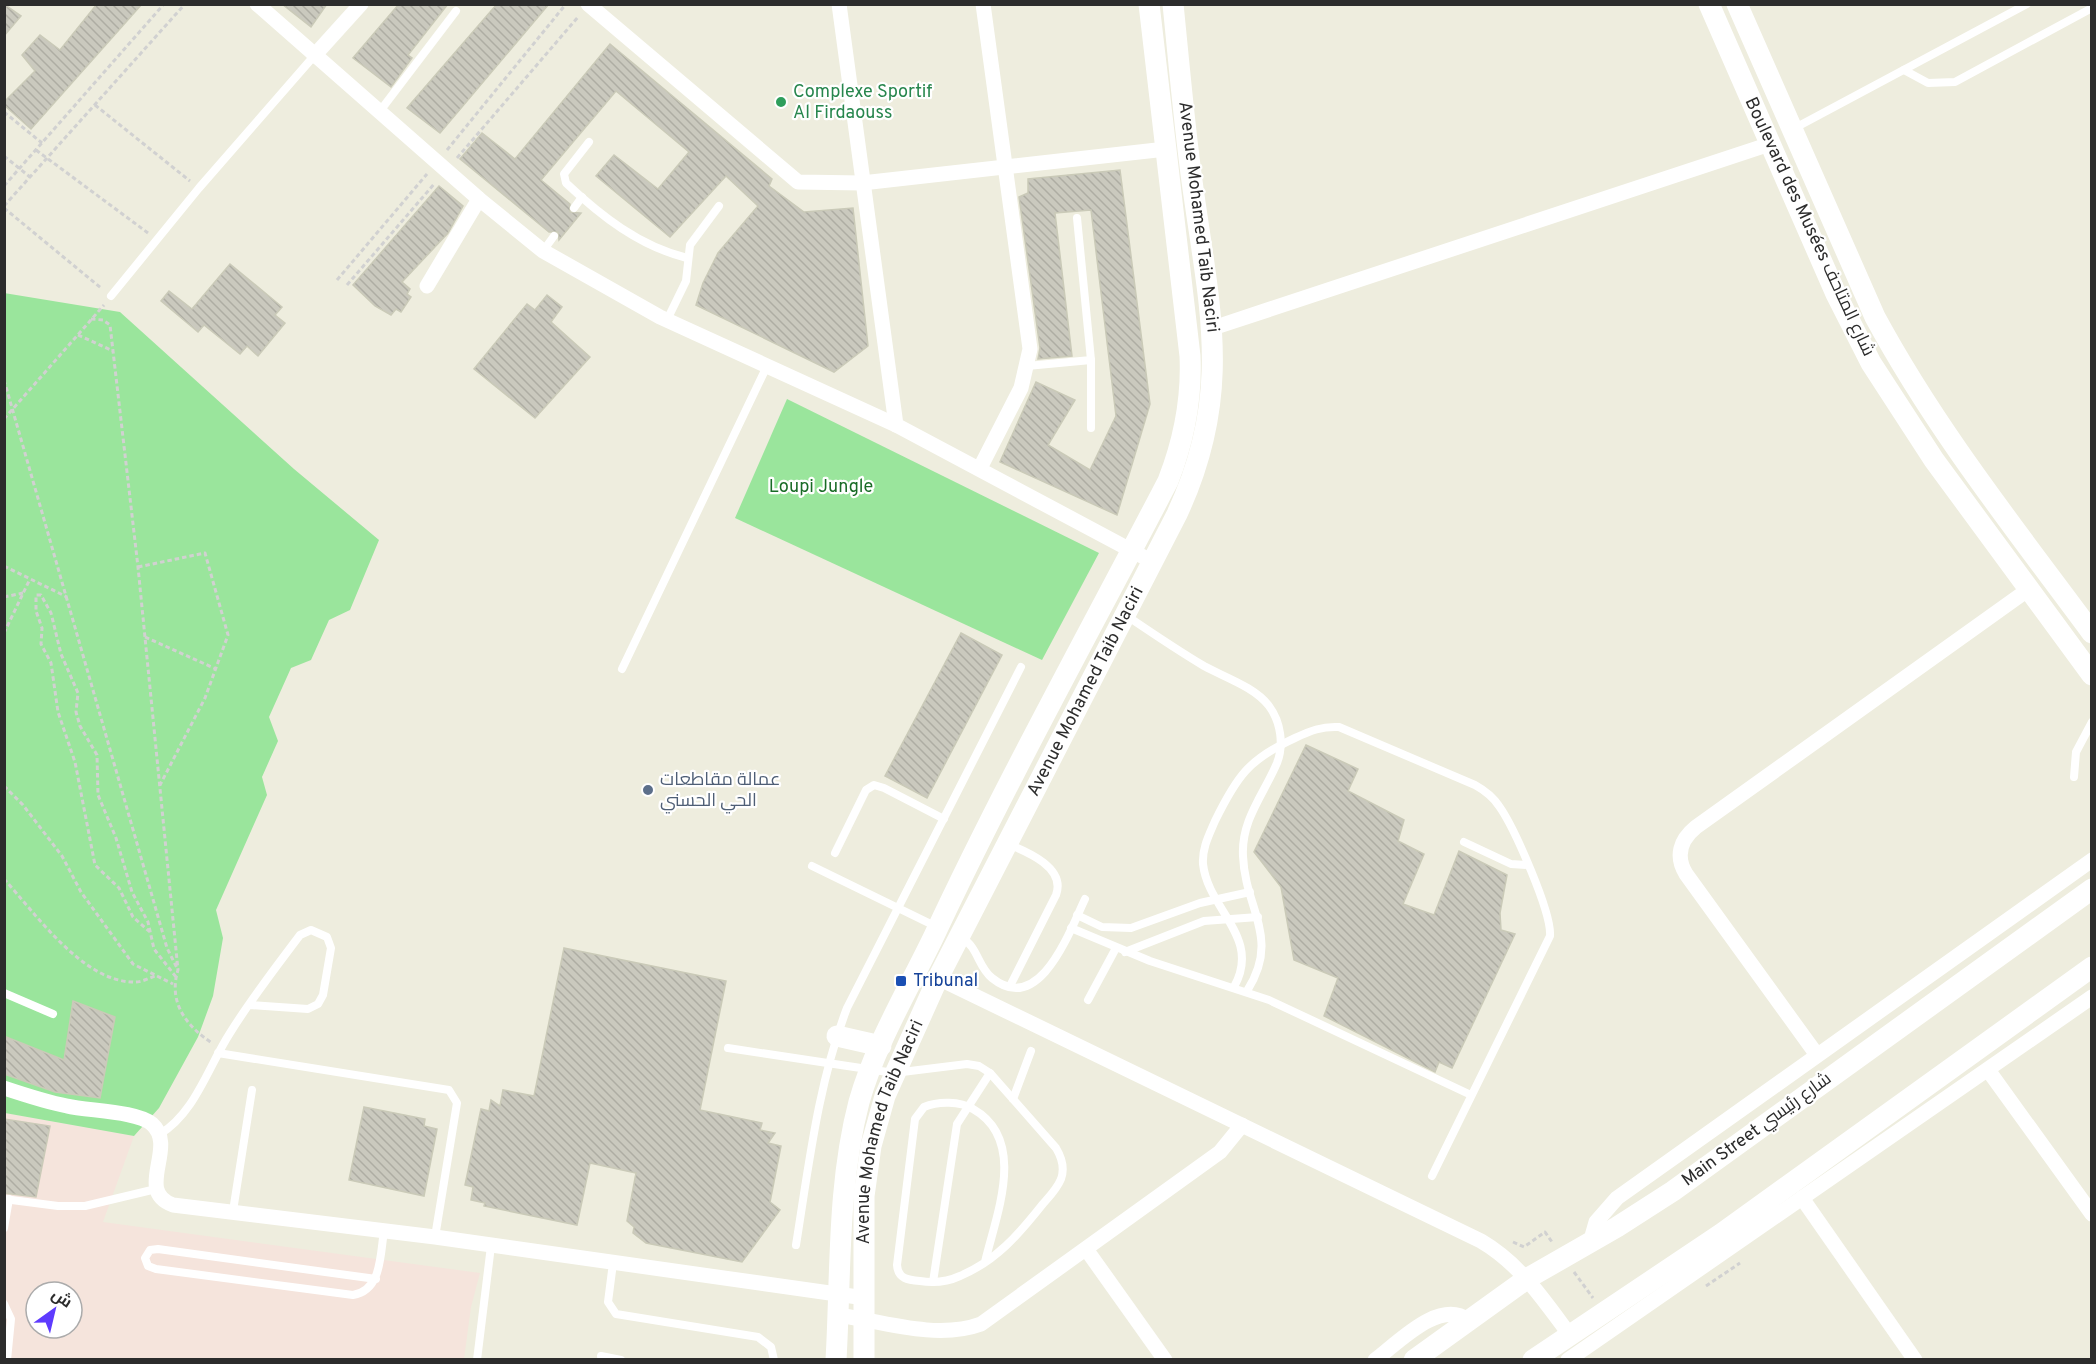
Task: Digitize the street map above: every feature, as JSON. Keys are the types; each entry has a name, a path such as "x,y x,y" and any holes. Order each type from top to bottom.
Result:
{"street":[{"path":"257,4 314,56 543,252 668,320 896,425 1154,562"},
{"path":"314,56 361,4"},
{"path":"839,4 896,425"},
{"path":"980,468 1021,388 1030,348 983,4"},
{"name":"Avenue Mohamed Taib Naciri","path":"836,1359 843,1210 851,1138 870,1070 990,818 1132,551 1178,457 1189,406 1190,356 1149,4"},
{"name":"Avenue Mohamed Taib Naciri","path":"864,1359 864,1217 867,1171 877,1121 894,1073 938,978 1154,562 1188,490 1205,441 1213,387 1213,328 1191,170 1173,4"},
{"name":"Boulevard des Musées شارع المتاحف","path":"1709,4 1836,294 1871,363 1934,460 2091,675"},
{"name":"Boulevard des Musées شارع المتاحف","path":"1737,4 1875,317 1903,367 1954,445 2091,633"},
{"path":"589,5 792,180 804,183 862,183 1166,149"},
{"path":"1213,328 1770,144"},
{"path":"427,285 479,199"},
{"path":"1817,1055 1686,874 1680,860 1681,845 1696,827 2029,589"},
{"path":"1590,1243 1602,1213 1617,1197 2091,860"},
{"name":"Main Street شارع رئيسي","path":"1414,1359 1528,1278 1590,1243 1673,1191 2091,890"},
{"path":"1533,1359 1721,1234 2091,967"},
{"path":"938,978 1497,1250 1528,1278 1569,1334"},
{"path":"1568,1359 2091,997"},
{"path":"837,1036 880,1046"},
{"path":"1988,1070 2091,1214"},
{"path":"4,1088 66,1106 139,1117 152,1124 159,1134 162,1148 156,1189 162,1199 172,1204 613,1263 865,1309 936,1330 970,1328 993,1317 1220,1152 1242,1125"},
{"path":"1802,1198 1915,1359"},
{"path":"1086,1249 1165,1359"},
{"path":"839,1305 865,1309"},
{"path":"1375,1359 1435,1316 1456,1314 1468,1320"}],"lane":[{"path":"1792,130 2027,4"},
{"path":"1904,70 1928,83 1955,82 2091,8"},
{"path":"380,111 456,11"},
{"path":"111,296 199,188 314,56"},
{"path":"589,142 564,174 566,183 638,241 661,252 687,258"},
{"path":"574,208 582,197"},
{"path":"668,320 686,281 690,245 719,206"},
{"path":"1077,218 1091,360 1091,428"},
{"path":"543,252 554,236"},
{"path":"1027,366 1091,360"},
{"path":"622,669 766,366"},
{"path":"1127,616 1185,654 1262,698 1278,722 1281,744 1277,764 1246,825 1242,854 1250,892 1262,929 1262,956 1259,968 1247,991"},
{"path":"796,1245 819,1098 837,1036 860,980 1021,667"},
{"path":"2074,777 2076,752 2091,722"},
{"path":"1234,987 1241,971 1242,954 1203,868 1204,847 1242,771 1260,755 1319,728 1339,727 1474,785 1499,806 1548,912 1550,936 1432,1176"},
{"path":"835,853 866,790 874,785 944,819"},
{"path":"1464,842 1511,864 1527,866"},
{"path":"1007,844 1042,862 1052,872 1058,883 1056,895 1010,986"},
{"path":"812,866 959,937 970,945 983,968 992,978 1010,986 1028,985 1044,975 1085,899"},
{"path":"1077,915 1102,927 1131,928 1216,898 1250,892"},
{"path":"1125,952 1192,925 1258,917"},
{"path":"1071,928 1125,952 1247,991 1291,1009 1471,1095"},
{"path":"159,1134 184,1114 219,1051 249,1005 300,935 311,930 327,937 331,948 323,995 318,1004 308,1009 249,1005"},
{"path":"1089,1000 1116,948"},
{"path":"4,993 53,1014"},
{"path":"728,1048 894,1073 967,1064 979,1066 990,1073 1056,1148 1063,1163 1063,1172 1057,1186 1020,1232 986,1262 959,1277 933,1282 908,1280 897,1270 915,1119 920,1110 929,1105 953,1103 968,1106 990,1124 1002,1144 1005,1160 986,1262"},
{"path":"219,1051 449,1090 457,1103 435,1238"},
{"path":"1013,1099 1031,1051"},
{"path":"933,1282 957,1124 990,1073"},
{"path":"233,1211 252,1090"},
{"path":"4,1228 7,1199 58,1206 85,1206 156,1189"},
{"path":"376,1279 158,1249 150,1251 145,1258 148,1266 156,1269 347,1295 364,1292 376,1279 384,1231"},
{"path":"477,1359 491,1246"},
{"path":"613,1263 608,1302 616,1314 758,1336 771,1347 774,1359"},
{"path":"4,1304 11,1319 7,1359"},
{"path":"601,1356 621,1359"}],"path":[{"path":"4,186 164,4"},
{"path":"4,419 111,296 4,207 186,4"},
{"path":"347,285 566,4"},
{"path":"337,280 589,5"},
{"path":"95,105 199,188"},
{"path":"4,112 42,143"},
{"path":"36,150 157,240"},
{"path":"4,156 30,177"},
{"path":"91,319 103,320 110,326 138,567 178,970 174,985 177,1003 193,1030 219,1051"},
{"path":"78,335 113,351"},
{"path":"4,380 167,948 178,970"},
{"path":"138,567 205,553 228,635 205,698 159,788"},
{"path":"4,566 67,597"},
{"path":"4,633 30,579"},
{"path":"4,597 23,593"},
{"path":"150,932 133,917 119,888 95,866 75,762 58,712 51,663 41,644 42,628 36,611 36,595 41,595 51,613 61,654 78,693 76,712 80,726 97,755 98,795 116,838 132,892 148,922 154,949 176,978"},
{"path":"145,637 216,669"},
{"path":"4,786 23,805 62,856 81,892 133,964 174,985"},
{"path":"4,879 66,948 102,975 134,983 156,975"}],"shaded area":[{"path":"4,1113 134,1136 103,1222 480,1273 471,1307 464,1359 5,1359"}],"green space":[{"path":"4,293 120,312 294,469 379,540 350,610 329,620 311,660 291,668 269,717 278,741 262,777 267,795 216,910 223,938 213,996 198,1037 159,1108 134,1136 5,1113"},
{"name":"Loupi Jungle","path":"787,399 1099,553 1042,660 735,518"}],"building":[{"path":"4,4 21,16 4,36"},
{"path":"97,4 142,4 31,129 4,105 4,102 35,71 22,55 40,35 60,50"},
{"path":"282,4 327,4 311,27"},
{"path":"399,4 448,4 408,55 412,58 391,87 353,58"},
{"path":"497,4 549,4 440,133 407,108"},
{"path":"610,44 772,179 769,186 804,212 853,208 868,346 834,372 696,305 703,283 718,253 758,206 726,176 670,237 596,176 614,155 658,189 689,152 616,91 541,180 570,204 570,212 581,213 559,240 558,232 549,232 460,159 482,133 515,159"},
{"path":"1120,170 1150,404 1117,515 1000,462 1036,382 1075,400 1048,445 1090,470 1116,416 1091,210 1055,213 1072,356 1038,359 1040,348 1019,197 1028,193 1028,179"},
{"path":"439,186 463,206 448,233 402,282 410,289 407,294 411,297 401,312 396,309 391,315 375,306 353,285"},
{"path":"230,264 282,307 275,315 285,323 258,356 247,346 240,354 204,325 198,332 161,301 169,291 192,309"},
{"path":"547,295 562,307 551,322 590,357 535,418 474,369 527,304 535,310"},
{"path":"961,633 1002,655 927,798 885,776"},
{"path":"1306,745 1358,769 1348,791 1404,820 1398,841 1424,854 1403,904 1434,915 1459,851 1507,875 1500,913 1501,930 1515,934 1452,1068 1439,1062 1435,1072 1324,1016 1338,978 1294,960 1281,887 1254,852"},
{"path":"564,948 726,981 700,1110 762,1123 760,1130 775,1133 768,1143 781,1146 770,1202 780,1210 742,1262 646,1243 633,1233 634,1227 627,1221 636,1173 590,1163 577,1225 484,1206 485,1203 471,1200 473,1187 465,1185 481,1109 489,1111 491,1100 500,1106 503,1090 534,1096"},
{"path":"73,1001 115,1017 100,1098 55,1092 4,1074 4,1036 64,1060"},
{"path":"364,1107 425,1119 424,1126 437,1129 424,1196 349,1180"},
{"path":"4,1119 50,1126 36,1197 4,1193"}],"place":[{"name":"Complexe Sportif Al Firdaouss","path":"781,102"},
{"name":"عمالة مقاطعات الحي الحسني","path":"648,790"},
{"name":"Tribunal","path":"901,981"}]}
